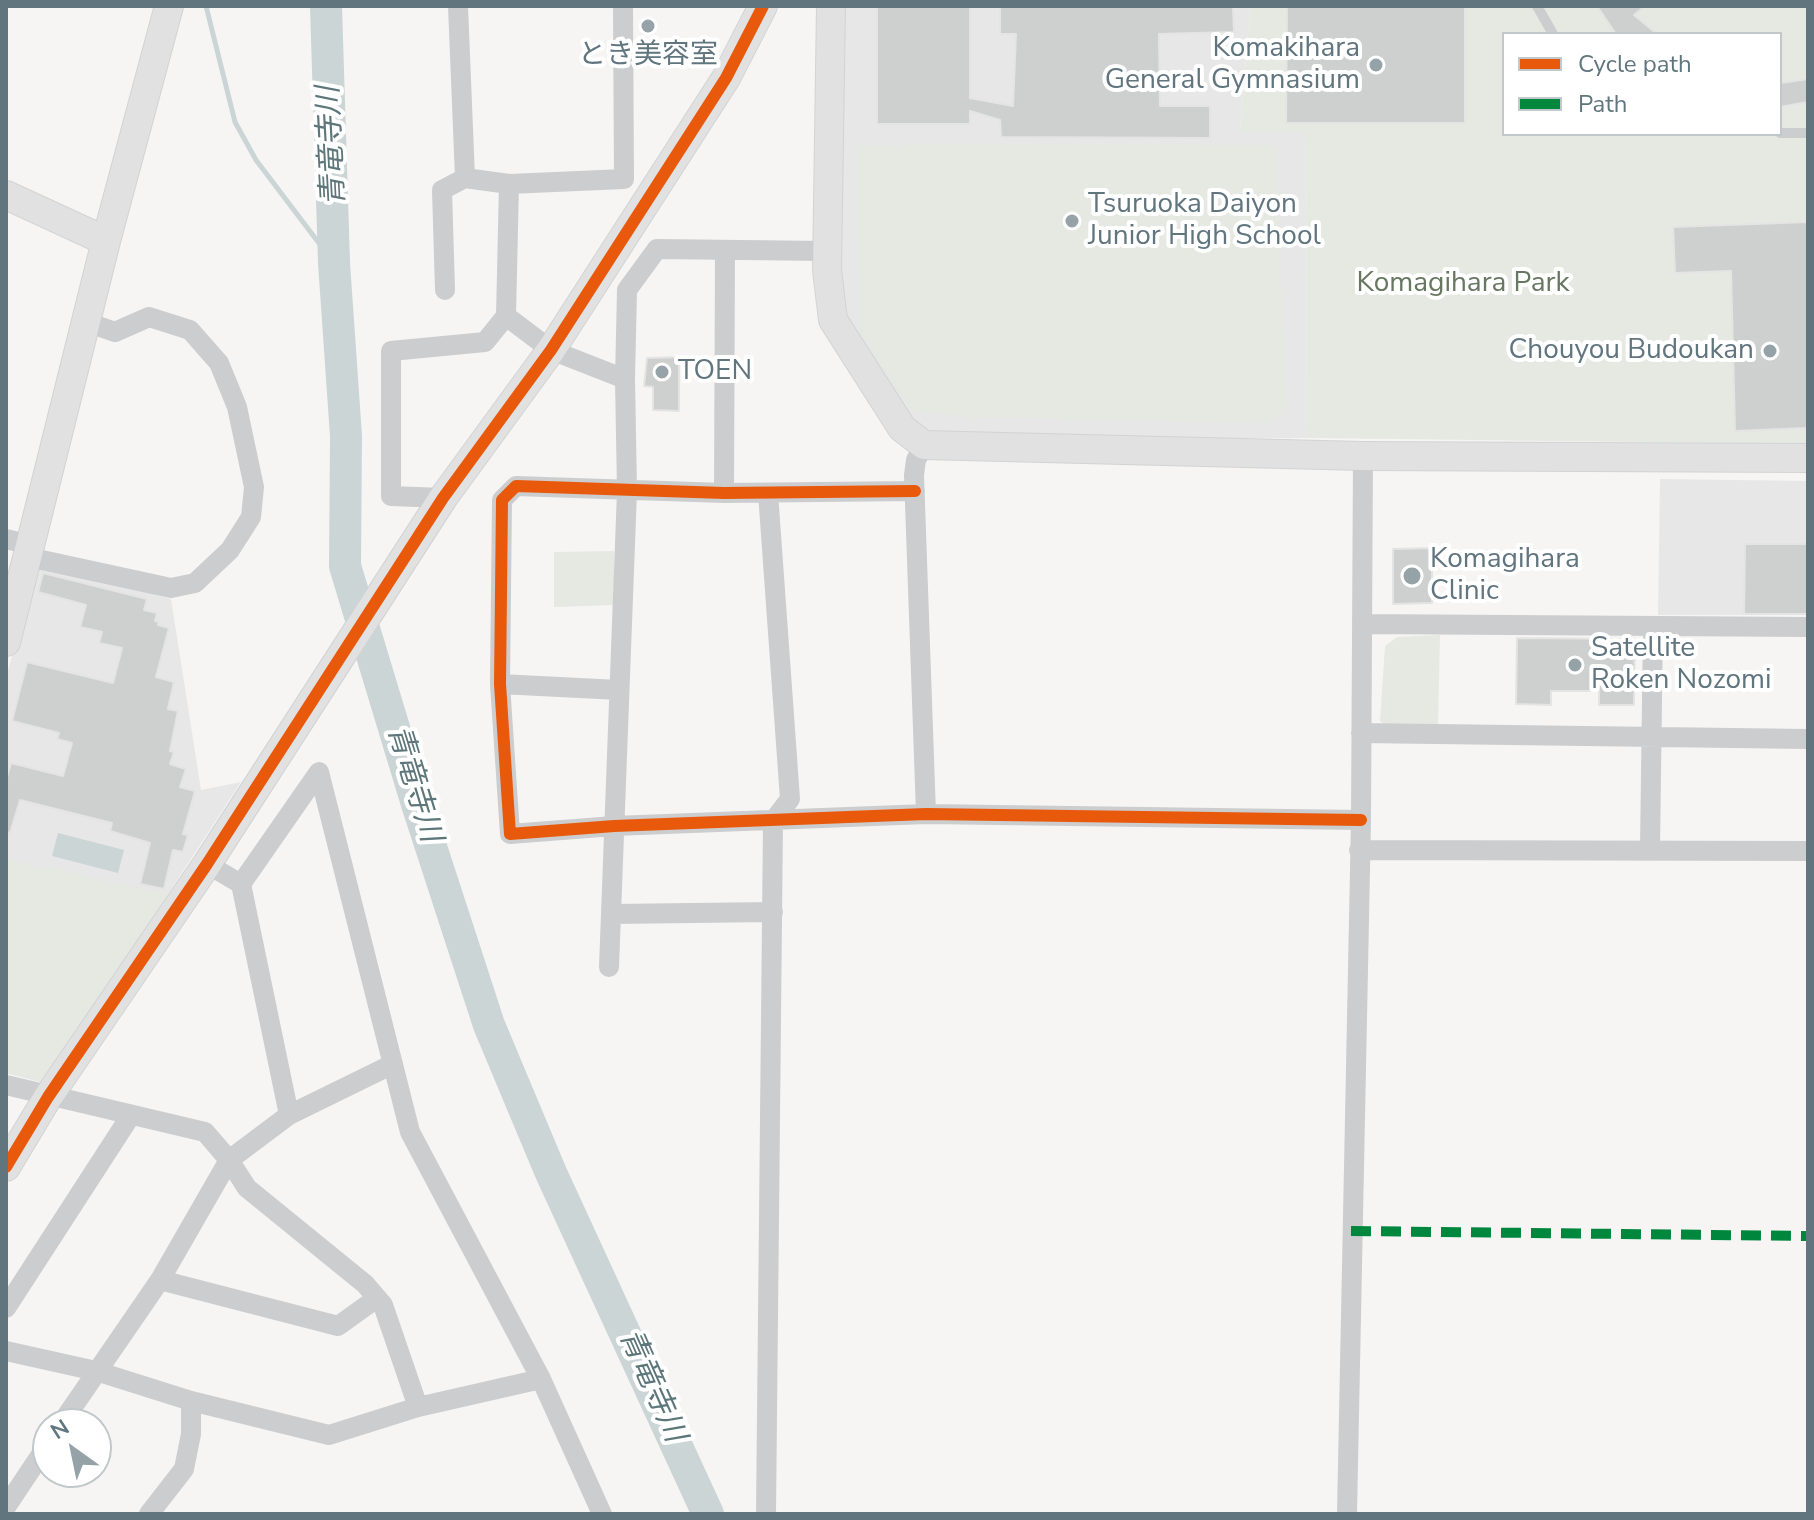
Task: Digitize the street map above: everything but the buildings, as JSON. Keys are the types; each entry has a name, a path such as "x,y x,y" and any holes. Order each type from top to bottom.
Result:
{"street":[{"path":"6,642 22,547 86,322 169,6"},
{"path":"458,6 465,178"},
{"path":"445,290 442,190 465,178 509,184 624,179 623,6"},
{"path":"6,1167 48,1097 207,864 443,498 551,350 726,78 763,6"},
{"path":"831,6 827,251 833,320 902,428 924,445 1363,456 1808,458"},
{"path":"443,498 391,496 391,351 485,342 506,316 509,184"},
{"path":"6,195 106,241"},
{"path":"609,967 627,491 627,290 657,249 827,251"},
{"path":"724,493 725,250"},
{"path":"506,316 551,350 625,379"},
{"path":"22,547 171,588 195,583 230,550 251,517 254,487 237,407 219,363 190,330 149,317 115,332 86,322"},
{"path":"924,445 916,460 915,491 926,814"},
{"path":"1347,1514 1361,820 1363,456"},
{"path":"915,491 724,493 516,486 502,500 500,684 510,834 614,826 926,814 1361,820"},
{"path":"766,1514 773,821 790,799 768,493"},
{"path":"1362,624 1808,627"},
{"path":"1650,849 1653,626"},
{"path":"500,684 619,690"},
{"path":"1361,733 1808,739"},
{"path":"289,1115 241,884 319,772 410,1132 541,1379 602,1514"},
{"path":"1359,850 1808,851"},
{"path":"207,864 241,884"},
{"path":"611,914 773,912"},
{"path":"72,1408 160,1280 229,1160 289,1115 393,1064"},
{"path":"6,1085 205,1132 247,1188 365,1284 383,1305 418,1407"},
{"path":"6,1308 131,1115"},
{"path":"160,1280 338,1326 377,1298"},
{"path":"6,1351 96,1371 191,1401 329,1435 418,1407 541,1379"},
{"path":"149,1514 184,1469 191,1434 191,1401"},
{"path":"6,1507 32,1468"}],"lane":[{"path":"1537,6 1552,32"},
{"path":"1782,133 1808,133"}],"shaded area":[{"name":"Tsuruoka Daiyon Junior High School","path":"837,6 1250,6 1240,132 1306,132 1307,438 946,439 920,429 909,420 839,309"},
{"path":"1660,479 1808,481 1808,615 1658,615"},
{"path":"36,562 171,599 201,790 241,782 45,1083 6,1073 6,679"},
{"path":"58,833 124,850 118,873 52,856"}],"green space":[{"name":"Komagihara Park","path":"1250,6 1808,6 1808,444 1307,438 1306,133 1240,132"},
{"path":"1275,145 1286,409 1270,423 965,417 915,410 900,395 860,332 857,146"},
{"path":"614,551 614,605 554,607 554,552"},
{"path":"1440,635 1438,727 1388,728 1380,721 1385,646 1397,637"},
{"path":"6,859 168,894 45,1083 6,1073"}],"waterway":[{"path":"206,6 235,122 256,160 334,263"},
{"name":"青竜寺川","path":"326,6 334,263 346,436 345,566 417,804 489,1025 551,1173 708,1514"}],"marked path":[{"path":"1351,1231 1808,1236"}],"cycle path":[{"path":"6,1167 48,1097 207,864 443,498 551,350 726,78 763,6"},
{"path":"915,491 724,493 516,486 502,500 500,684 510,834 614,826 926,814 1361,820"}],"place":[{"name":"とき美容室","path":"648,26"},
{"name":"Komakihara General Gymnasium","path":"1376,65"},
{"name":"Tsuruoka Daiyon Junior High School","path":"1072,221"},
{"name":"Chouyou Budoukan","path":"1770,351"},
{"name":"TOEN","path":"662,372"},
{"name":"Komagihara Clinic","path":"1412,576"},
{"name":"Satellite Roken Nozomi","path":"1575,665"}]}
